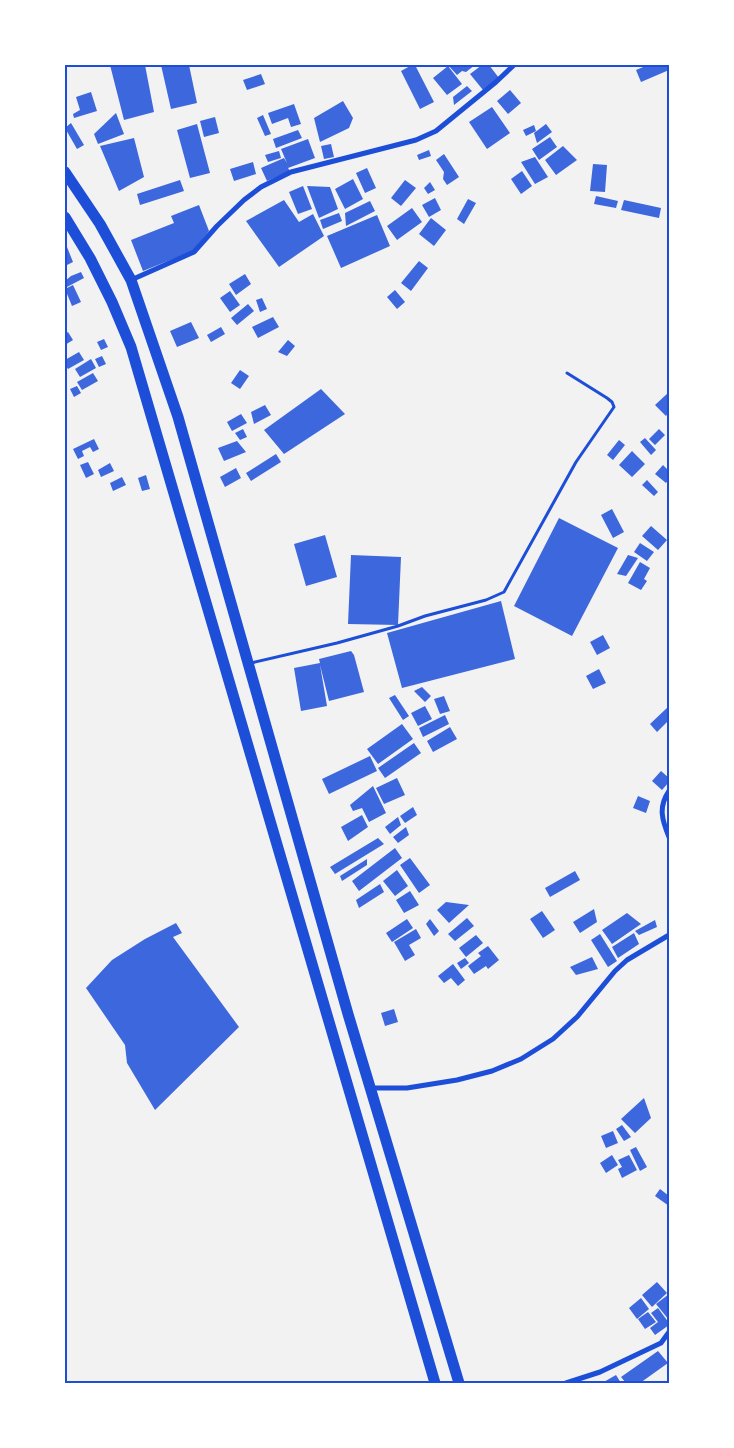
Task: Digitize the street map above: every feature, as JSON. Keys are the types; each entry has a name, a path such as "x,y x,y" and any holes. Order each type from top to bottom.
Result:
{"highway":[{"path":"65,172 100,224 130,280 178,417 348,1014 459,1383"},
{"path":"65,217 90,258 112,302 130,347 435,1383"}],"street":[{"path":"130,280 194,252 244,200 261,187 291,172 416,140 436,132 514,65"},
{"path":"669,791 661,809 662,819 669,837"},
{"path":"371,1088 407,1088 457,1080 492,1071 521,1059 553,1039 577,1017 615,971 627,960 669,935"},
{"path":"566,1383 600,1372 660,1343 669,1332"}],"lane":[{"path":"248,664 398,626 425,616 486,600 504,592 576,462 614,407 607,398 567,373"}],"building":[{"path":"110,65 145,65 154,112 124,120"},
{"path":"161,65 189,65 197,103 171,109"},
{"path":"415,65 434,102 420,109 401,71"},
{"path":"448,65 475,65 466,72 462,71 457,75"},
{"path":"482,65 489,65 499,78 483,90 470,74"},
{"path":"648,65 669,65 669,70 641,82 636,70"},
{"path":"448,66 462,84 447,95 433,78"},
{"path":"261,74 265,84 247,90 243,80"},
{"path":"467,86 472,91 454,105 453,97"},
{"path":"510,90 521,103 508,114 497,101"},
{"path":"91,92 97,111 74,118 73,114 80,110 76,97"},
{"path":"343,101 353,118 349,128 320,142 314,118"},
{"path":"294,104 301,124 291,127 288,118 272,124 268,113"},
{"path":"492,107 510,133 487,149 469,122"},
{"path":"116,113 124,134 98,144 94,134"},
{"path":"263,115 271,134 265,136 257,118"},
{"path":"215,117 219,133 204,137 200,121"},
{"path":"71,123 84,145 77,149 65,128"},
{"path":"197,124 210,173 190,178 177,130"},
{"path":"546,124 552,132 537,143 534,133"},
{"path":"534,125 536,131 526,136 523,130"},
{"path":"298,130 302,138 276,148 273,139"},
{"path":"550,137 557,147 539,160 532,149"},
{"path":"134,138 144,177 119,191 100,146"},
{"path":"308,139 315,158 288,168 290,171 267,181 261,168 284,158 287,163 281,149"},
{"path":"331,144 334,157 324,159 321,146"},
{"path":"563,146 577,160 556,175 545,160"},
{"path":"429,150 431,156 419,160 417,155"},
{"path":"279,151 281,158 268,162 265,155"},
{"path":"444,154 459,177 447,185 443,179 444,172 436,160"},
{"path":"535,157 548,177 535,184 521,162"},
{"path":"253,162 256,174 234,181 230,169"},
{"path":"593,164 607,165 605,192 590,191"},
{"path":"367,168 376,188 365,193 356,173"},
{"path":"522,171 532,186 521,194 511,179"},
{"path":"353,179 363,199 345,209 335,189"},
{"path":"180,180 184,191 140,205 137,194"},
{"path":"405,180 416,188 401,206 391,198"},
{"path":"430,182 435,190 428,194 424,188"},
{"path":"303,186 312,209 298,214 289,192"},
{"path":"307,186 330,187 338,209 319,218"},
{"path":"596,196 618,201 616,208 594,204"},
{"path":"435,198 441,210 429,217 422,205"},
{"path":"468,199 476,203 464,224 457,219"},
{"path":"284,200 299,222 313,214 324,236 279,267 246,221"},
{"path":"624,200 661,208 659,218 621,210"},
{"path":"370,201 375,211 346,226 345,213"},
{"path":"199,205 209,231 193,251 143,271 131,240 174,223 171,216"},
{"path":"412,208 422,222 397,240 387,226"},
{"path":"339,213 342,221 323,229 320,220"},
{"path":"377,215 390,246 341,268 327,236"},
{"path":"431,218 446,230 434,246 419,234"},
{"path":"65,242 73,262 65,266"},
{"path":"419,261 428,268 411,291 401,283"},
{"path":"81,272 84,278 65,288 65,281"},
{"path":"245,274 251,284 236,295 229,284"},
{"path":"73,285 81,302 72,306 65,289"},
{"path":"395,290 405,302 397,309 387,297"},
{"path":"230,291 240,305 230,312 220,298"},
{"path":"262,298 267,309 260,312 256,300"},
{"path":"248,304 254,311 237,325 231,318"},
{"path":"273,317 279,327 258,338 252,327"},
{"path":"191,322 199,338 177,347 170,331"},
{"path":"221,327 225,334 211,342 207,335"},
{"path":"68,332 73,340 65,345 65,334"},
{"path":"104,339 108,347 101,350 97,342"},
{"path":"288,340 295,346 287,356 278,352"},
{"path":"79,352 84,360 68,369 65,365 65,360"},
{"path":"102,356 106,364 99,367 95,359"},
{"path":"91,359 96,368 80,377 75,369"},
{"path":"240,370 249,376 240,389 231,383"},
{"path":"93,373 98,381 82,390 77,382"},
{"path":"77,386 81,393 74,397 70,389"},
{"path":"321,389 345,414 284,454 264,430"},
{"path":"669,392 669,412 666,416 655,405"},
{"path":"265,405 271,415 254,424 251,412"},
{"path":"241,414 247,423 232,431 227,422"},
{"path":"243,429 247,437 240,440 235,433"},
{"path":"659,429 665,435 655,445 649,439"},
{"path":"645,438 656,450 651,455 640,442"},
{"path":"94,439 99,449 93,452 90,447 82,451 84,456 78,459 73,449"},
{"path":"619,440 625,445 613,460 607,455"},
{"path":"237,441 246,452 224,461 218,448"},
{"path":"632,451 645,464 632,477 619,465"},
{"path":"276,454 281,462 251,481 246,473"},
{"path":"88,462 94,474 86,478 80,465"},
{"path":"110,463 114,471 101,477 98,470"},
{"path":"663,465 669,471 669,479 666,483 655,474"},
{"path":"236,468 241,478 225,487 220,477"},
{"path":"146,475 150,489 142,491 138,478"},
{"path":"122,477 126,485 113,491 110,483"},
{"path":"647,480 658,492 654,496 642,485"},
{"path":"612,509 624,532 613,538 601,515"},
{"path":"559,518 618,548 572,636 514,606"},
{"path":"651,526 667,540 658,550 642,536"},
{"path":"325,535 337,577 306,586 294,544"},
{"path":"640,543 654,552 647,561 634,552"},
{"path":"351,555 401,557 398,625 348,624"},
{"path":"628,555 638,558 626,576 617,574"},
{"path":"640,562 650,568 644,579 647,581 641,590 628,583"},
{"path":"501,601 515,659 402,688 387,633"},
{"path":"603,635 610,648 597,655 590,642"},
{"path":"351,651 354,655 364,692 329,701 320,665 327,706 301,711 294,668 320,663 319,659"},
{"path":"599,669 606,683 593,689 586,676"},
{"path":"422,687 431,696 425,702 414,691"},
{"path":"395,695 409,716 403,720 389,698"},
{"path":"444,696 450,711 440,714 434,699"},
{"path":"425,706 432,719 418,726 411,713"},
{"path":"669,706 669,720 657,732 650,724"},
{"path":"445,715 449,724 423,737 419,728"},
{"path":"402,724 413,739 378,764 367,749"},
{"path":"450,727 457,739 433,752 427,741"},
{"path":"414,743 421,753 385,778 378,768"},
{"path":"370,756 377,771 329,794 322,779"},
{"path":"661,771 669,778 669,782 662,790 652,781"},
{"path":"397,778 405,795 384,804 376,788"},
{"path":"373,786 386,813 369,822 362,808 353,811 350,805"},
{"path":"638,796 650,801 646,813 633,808"},
{"path":"413,807 417,815 405,823 400,816"},
{"path":"362,815 368,827 348,841 341,827"},
{"path":"398,817 401,825 390,834 385,827"},
{"path":"406,827 409,835 398,843 393,837"},
{"path":"378,838 384,844 335,874 330,867"},
{"path":"395,848 402,858 359,891 352,881"},
{"path":"410,858 430,885 419,893 400,865"},
{"path":"367,859 367,865 342,881 340,876"},
{"path":"397,870 408,886 395,896 383,881"},
{"path":"575,871 580,880 550,897 545,888"},
{"path":"380,884 384,892 359,908 356,900"},
{"path":"410,891 419,905 404,913 396,900"},
{"path":"446,902 469,905 449,923 437,910"},
{"path":"594,909 597,922 580,933 573,922"},
{"path":"542,911 555,930 543,938 530,919"},
{"path":"627,913 641,924 612,944 602,930"},
{"path":"467,918 474,926 455,941 448,934"},
{"path":"407,919 413,928 392,942 386,933"},
{"path":"430,919 439,931 434,936 426,924"},
{"path":"655,920 657,927 639,935 635,931"},
{"path":"176,923 182,933 173,937 239,1027 155,1110 127,1063 125,1045 86,988 112,960 145,939"},
{"path":"416,929 421,938 409,945 415,955 405,961 394,942"},
{"path":"634,933 639,944 618,958 612,947"},
{"path":"600,934 617,961 608,967 591,940"},
{"path":"476,935 483,943 466,957 459,948"},
{"path":"488,946 499,960 488,969 486,966 474,974 468,966 481,956 478,953"},
{"path":"592,957 598,969 576,975 570,967"},
{"path":"465,958 469,963 461,969 457,963"},
{"path":"453,964 465,980 458,986 451,978 444,983 438,976"},
{"path":"394,1009 398,1022 385,1026 381,1013"},
{"path":"644,1098 651,1118 635,1133 621,1119"},
{"path":"622,1125 631,1137 624,1141 616,1129"},
{"path":"613,1131 618,1143 606,1148 601,1136"},
{"path":"636,1147 647,1167 640,1171 630,1150"},
{"path":"612,1155 618,1165 606,1173 600,1163"},
{"path":"629,1155 637,1170 622,1178 618,1169 622,1167 618,1160"},
{"path":"660,1189 669,1196 669,1206 655,1196"},
{"path":"657,1282 667,1293 652,1307 642,1295"},
{"path":"669,1294 669,1320 656,1304"},
{"path":"641,1298 649,1309 637,1319 629,1308"},
{"path":"658,1308 669,1325 655,1335 650,1328 658,1322 651,1313"},
{"path":"648,1312 656,1322 645,1329 638,1319"},
{"path":"658,1351 668,1363 640,1383 626,1383 621,1377"},
{"path":"616,1375 621,1383 602,1383"}]}
